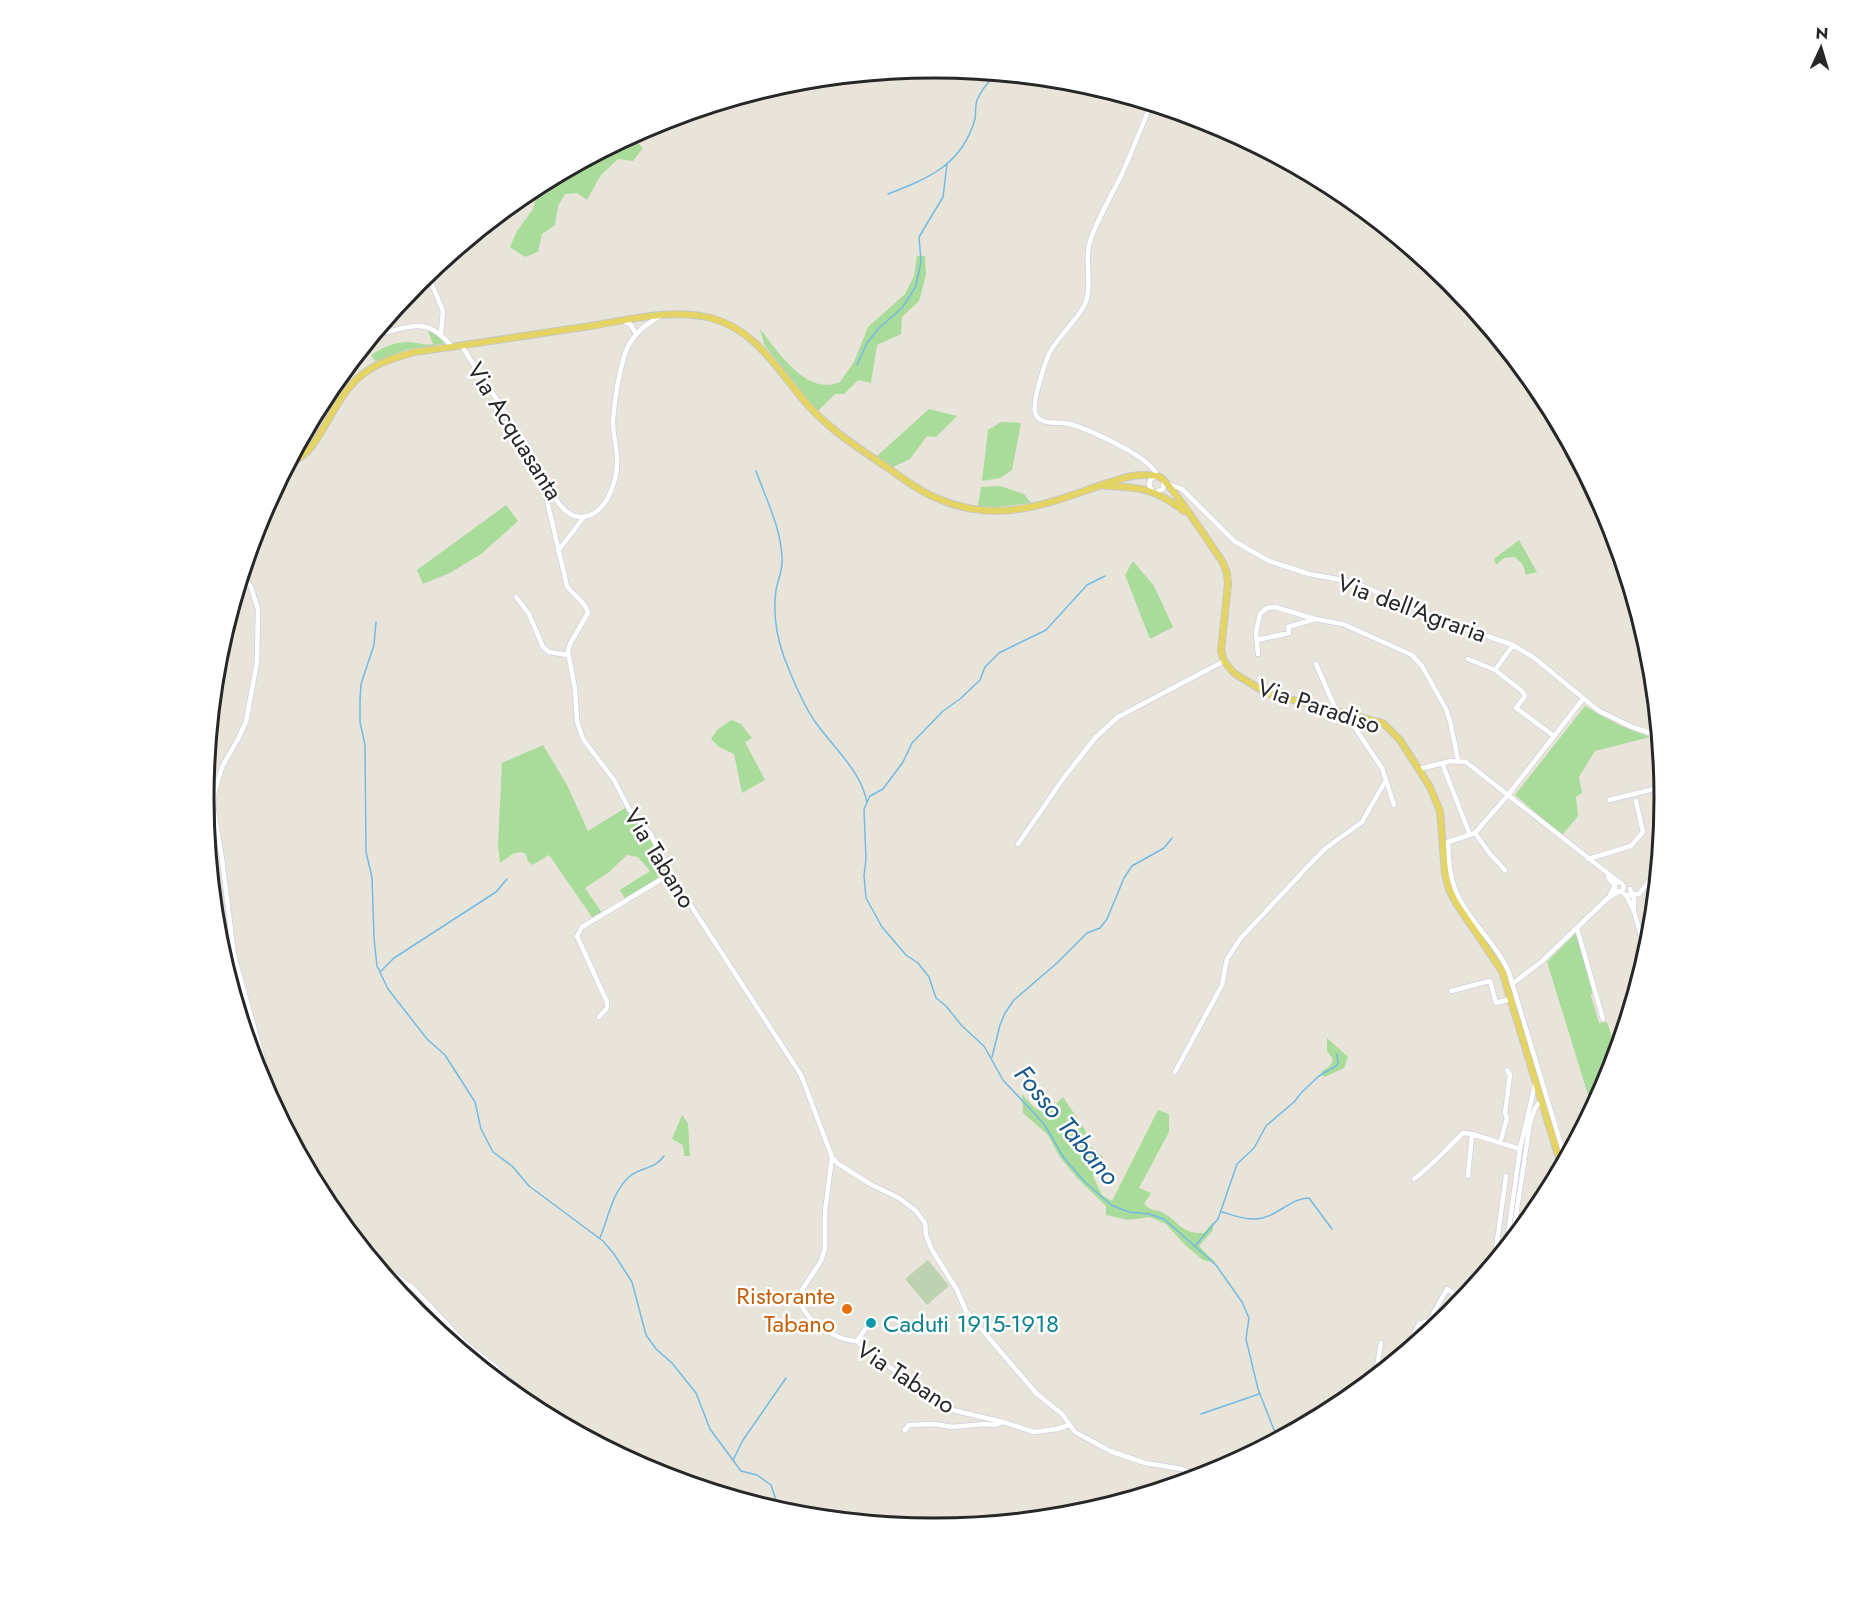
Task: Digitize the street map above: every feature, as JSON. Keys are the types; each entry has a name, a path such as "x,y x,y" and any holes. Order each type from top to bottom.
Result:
{"main road":[{"name":"Via Acquasanta","path":"301,457 309,450 345,394 364,373 394,358 415,352 624,321 691,314 728,324 744,333 771,360 814,413 832,429 918,489 938,499 974,509 1006,510 1035,506 1132,476 1156,477"},
{"path":"1156,477 1176,494 1222,561 1227,573 1227,603 1221,641 1224,661"},
{"name":"Via Acquasanta","path":"1102,485 1154,491"},
{"path":"1154,491 1189,515"},
{"name":"Via Paradiso","path":"1224,661 1234,673 1266,693 1374,720 1389,727 1401,740 1430,787 1440,811 1445,874 1449,889 1502,971 1559,1158"}],"street":[{"path":"1148,111 1092,238 1087,259 1086,300 1076,318 1048,356 1034,406 1036,417 1041,420 1068,423 1109,440 1149,463 1156,470 1156,477 1151,479 1149,484 1154,491 1163,489 1165,483"},
{"path":"385,332 423,326 441,333 443,311 432,283"},
{"name":"Via Acquasanta","path":"637,331 660,316"},
{"name":"Via Acquasanta","path":"462,346 530,449 559,503 574,516 584,517 600,509 606,500 616,473 613,422 622,365 637,331 639,319"},
{"path":"624,321 637,331"},
{"name":"Via Acquasanta","path":"441,333 452,347"},
{"path":"516,597 529,614 543,647 549,652 568,655 570,644 588,614 586,606 574,596 567,586 543,483 546,479"},
{"name":"Via dell'Agraria","path":"1165,483 1182,489 1234,541 1269,561 1309,574 1353,582 1458,626 1514,645 1533,657 1599,711 1652,734"},
{"path":"558,551 584,517"},
{"path":"214,793 222,767 246,722 257,662 258,609 248,581"},
{"path":"1258,654 1257,622 1260,614 1268,608 1284,609 1315,620 1343,624 1412,655 1422,666 1446,709 1458,760"},
{"path":"1257,640 1289,633 1288,627 1315,620"},
{"path":"1495,670 1514,645"},
{"name":"Via Tabano","path":"568,655 575,690 577,721 583,740 614,780 629,809 650,833 672,873 801,1075 832,1157 825,1212 825,1248 821,1261 805,1282 799,1298 801,1305 809,1317 831,1335 845,1341 857,1341 940,1404 956,1411 1034,1432 1057,1430 1069,1425"},
{"path":"1468,659 1495,670 1522,691 1525,696 1516,708 1554,736"},
{"path":"1018,844 1096,737 1118,717 1224,661"},
{"path":"1316,664 1336,710"},
{"path":"1563,1150 1512,984 1499,955 1455,890 1450,871 1448,842 1473,834 1508,795 1583,699"},
{"path":"1345,713 1375,756 1394,805"},
{"path":"1419,769 1458,760 1474,768 1629,889 1635,902 1634,911"},
{"path":"1442,763 1473,834 1505,870"},
{"path":"1175,1072 1222,985 1227,959 1236,945 1326,848 1362,822 1386,780"},
{"path":"1609,800 1655,789"},
{"path":"1588,859 1631,846 1642,832 1636,801"},
{"path":"215,815 234,956 262,1056"},
{"path":"1602,870 1616,890 1633,895"},
{"path":"599,1017 607,1008 607,1002 577,936 578,932 582,927 672,873"},
{"path":"1633,895 1650,880"},
{"path":"1512,984 1541,962 1608,898 1620,891 1622,884"},
{"path":"1608,898 1615,886 1622,884"},
{"path":"1629,889 1644,887"},
{"path":"1633,895 1634,911 1641,937"},
{"path":"1577,928 1603,1019"},
{"path":"1451,991 1490,981 1496,1003 1511,999"},
{"path":"1500,1143 1507,1118 1505,1113 1510,1076 1507,1070"},
{"path":"1508,1234 1520,1149 1536,1082"},
{"path":"1531,1104 1534,1101 1541,1101"},
{"path":"1514,1226 1525,1150 1535,1108 1541,1101"},
{"path":"1533,1115 1537,1112 1545,1114"},
{"path":"1414,1179 1434,1164 1438,1156 1463,1134 1472,1134 1520,1149"},
{"path":"1468,1176 1472,1134"},
{"path":"832,1157 837,1163 870,1184 899,1198 916,1211 925,1223 932,1250 957,1290 966,1311 1030,1386 1062,1414 1069,1425 1087,1439 1110,1451 1145,1463 1189,1472"},
{"path":"1496,1250 1506,1176"},
{"path":"394,1275 420,1295 464,1342 507,1378"},
{"path":"1411,1339 1419,1324 1429,1321 1447,1289 1456,1295"},
{"path":"857,1341 868,1325"},
{"path":"1377,1367 1381,1343"},
{"path":"913,1383 916,1378"},
{"path":"905,1430 909,1425 935,1424 952,1427 996,1425 1003,1422"}],"green space":[{"path":"638,142 643,148 633,161 618,159 601,175 587,200 577,193 565,194 558,206 555,225 542,234 538,252 525,257 510,247 517,231 533,209 536,198 574,175"},
{"path":"917,256 925,256 926,275 919,301 902,317 901,334 877,345 871,383 858,380 844,394 835,394 817,412 764,344 760,329 780,355 807,379 827,385 840,382 854,362 868,327 905,294 914,276"},
{"path":"422,327 434,331 446,343 405,350 376,362 371,355 398,343 433,344 428,331"},
{"path":"929,409 957,416 936,437 927,436 910,459 893,467 877,456"},
{"path":"1001,422 1021,423 1012,470 1000,478 982,481 988,430"},
{"path":"1000,486 1024,494 1031,503 997,507 978,506 981,487"},
{"path":"506,505 518,521 481,554 450,573 423,584 417,570"},
{"path":"1519,540 1537,572 1526,575 1523,565 1515,557 1504,558 1496,565 1494,559"},
{"path":"1133,561 1154,586 1173,627 1150,639 1125,575"},
{"path":"1585,706 1619,725 1650,737 1595,751 1579,777 1582,793 1576,797 1578,816 1562,835 1515,795"},
{"path":"731,720 741,724 752,738 745,742 765,780 742,793 734,754 719,747 711,739 717,730"},
{"path":"543,745 567,785 588,831 625,808 650,836 668,871 625,899 620,890 650,871 638,857 627,855 609,872 585,888 602,913 592,917 549,855 532,865 526,854 519,852 500,863 498,845 502,763"},
{"path":"1576,933 1593,991 1591,996 1599,1023 1607,1022 1613,1039 1589,1099 1547,962"},
{"path":"1327,1038 1348,1057 1344,1068 1324,1077 1321,1072 1330,1066 1333,1059 1327,1051"},
{"path":"1022,1094 1035,1108 1046,1114 1063,1097 1085,1130 1090,1146 1103,1157 1093,1176 1102,1195 1112,1201 1158,1110 1169,1114 1169,1132 1139,1188 1151,1193 1144,1204 1167,1215 1184,1229 1196,1233 1204,1233 1213,1222 1213,1230 1199,1246 1216,1263 1203,1260 1185,1245 1166,1224 1150,1217 1128,1220 1106,1215 1106,1206 1077,1178 1059,1156 1048,1135 1023,1113"},
{"path":"682,1115 688,1123 690,1156 684,1156 683,1145 672,1139"},
{"path":"928,1260 949,1286 927,1305 905,1279"}],"waterway":[{"path":"888,194 917,182 953,159 969,135 975,119 977,100 990,81"},
{"path":"857,365 867,343 879,328 902,308 916,286 921,261 919,237 943,197 947,164"},
{"path":"756,471 781,547 782,567 776,590 775,607 781,649 807,709 853,771 867,803"},
{"name":"Fosso Tabano","path":"1105,576 1087,585 1046,630 999,653 985,667 980,680 943,711 912,743 903,762 883,789 870,796 864,809 866,898 882,927 929,977 936,998 984,1046 1003,1080 1044,1124 1064,1158 1085,1182 1111,1205 1129,1212 1149,1214 1164,1219 1216,1265 1242,1302 1249,1318 1246,1339 1258,1389 1275,1433"},
{"path":"376,622 374,645 361,684 360,722 365,745 366,852 372,877 377,966 388,989 427,1039 445,1055 475,1102 481,1129 493,1152 512,1166 529,1186 603,1241 614,1254 632,1282 646,1335 696,1393 710,1429 741,1471 757,1475 771,1485 776,1501"},
{"path":"992,1057 1000,1025 1014,1000 1057,963 1087,933 1100,928 1107,919 1124,878 1132,866 1164,848 1172,838"},
{"path":"381,971 394,958 496,892 507,879"},
{"path":"1195,1246 1218,1219 1237,1164 1254,1148 1266,1126 1319,1076 1336,1066 1337,1054"},
{"path":"600,1238 614,1199 623,1184 632,1174 656,1164 664,1156"},
{"path":"1222,1212 1243,1218 1263,1218 1296,1201 1309,1198 1332,1229"},
{"path":"733,1460 743,1440 786,1378"},
{"path":"1201,1414 1259,1394"}],"place":[{"name":"Ristorante Tabano","path":"847,1309"},
{"name":"Caduti 1915-1918","path":"871,1323"}]}
